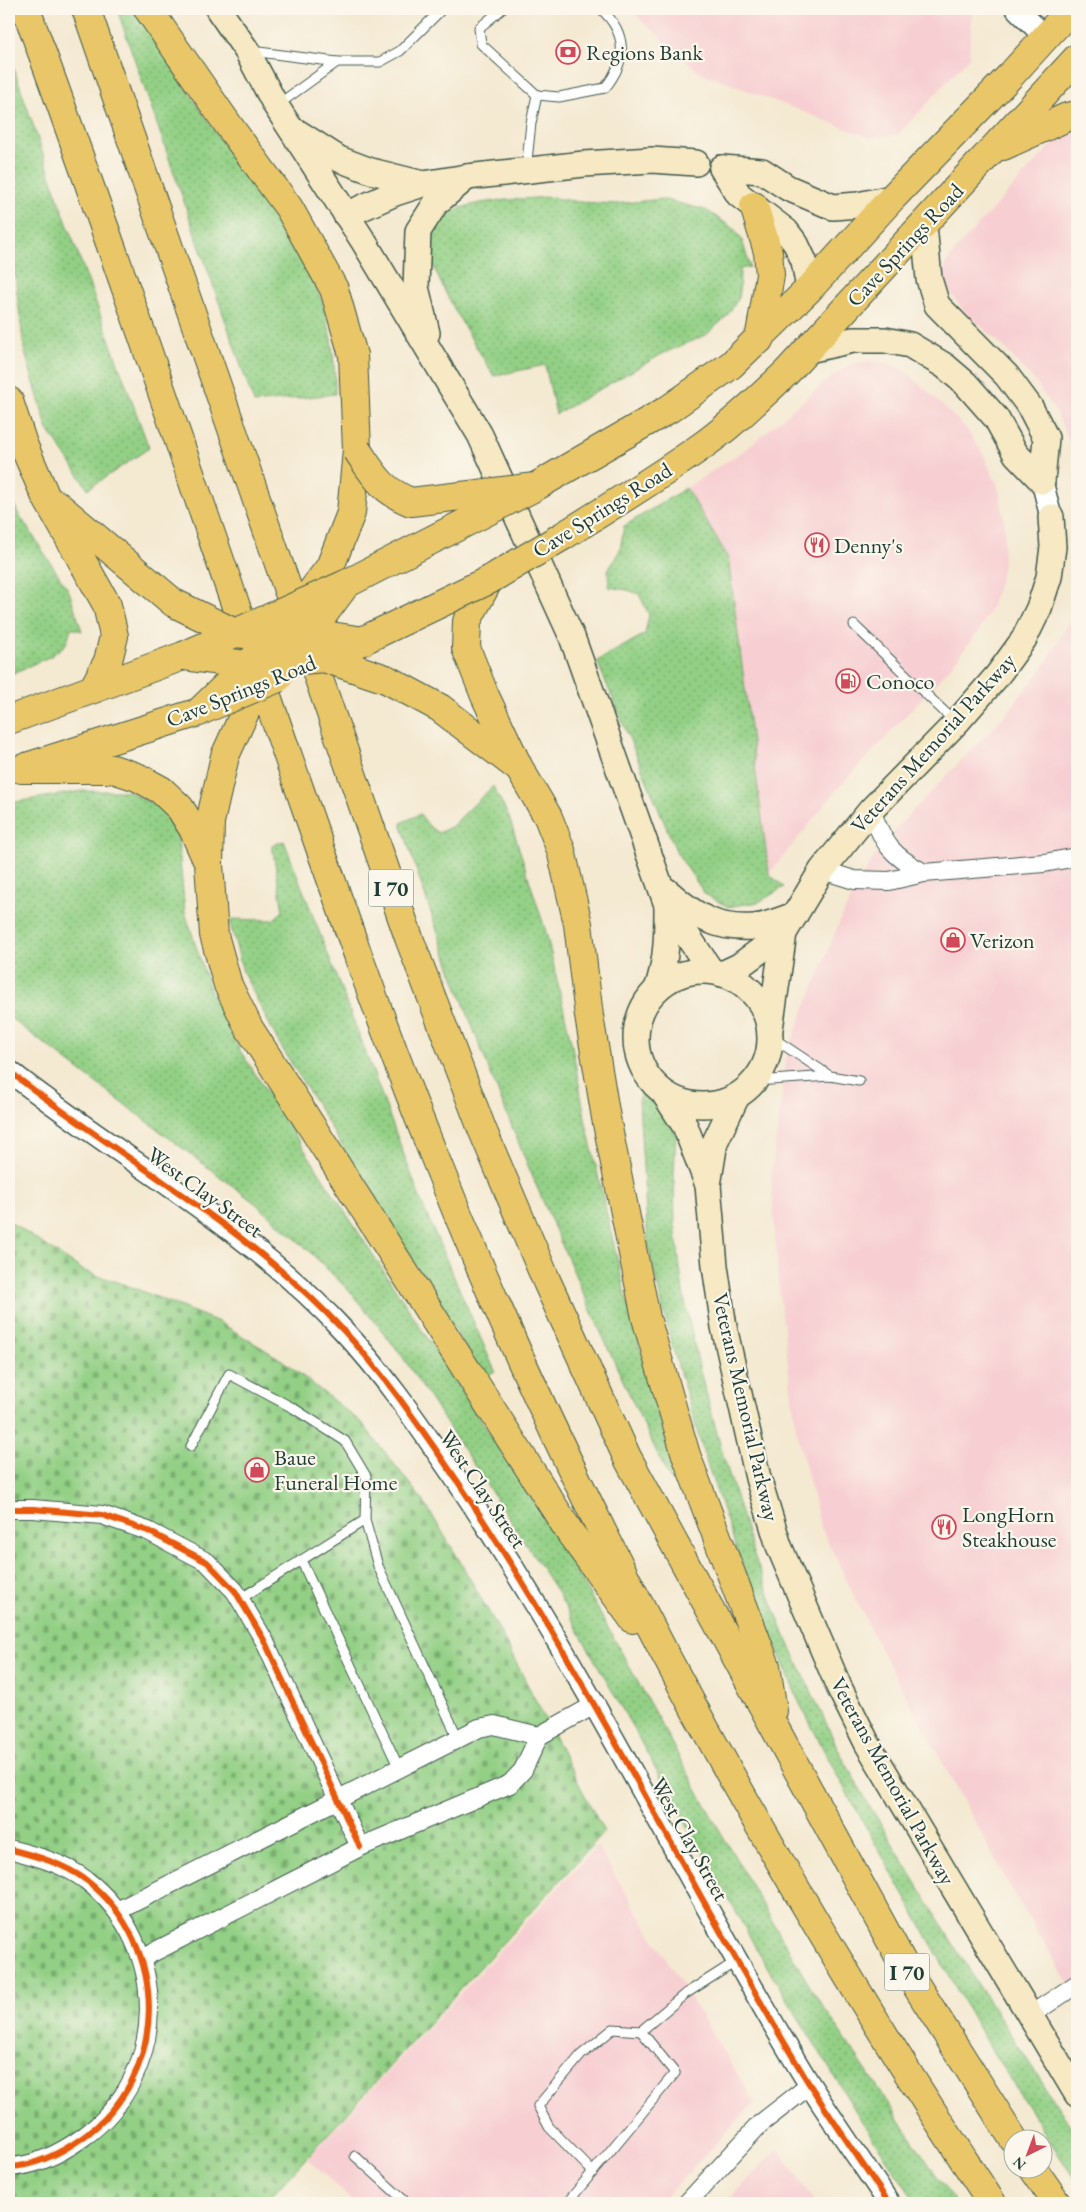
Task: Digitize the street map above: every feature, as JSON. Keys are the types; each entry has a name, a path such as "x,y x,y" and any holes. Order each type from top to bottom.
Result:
{"main road":[{"name":"I 70","path":"26,9 114,255 350,932 431,1148 496,1304 584,1492 682,1687 740,1792 864,2004 992,2203"},
{"name":"I 70","path":"86,9 408,938 482,1129 547,1282 627,1457 776,1732 907,1971 1008,2130"},
{"path":"148,9 229,126 289,208 334,289 353,355 357,450 351,513 330,567 276,636 252,677 225,756 210,822 208,864 214,935 228,985 249,1028 571,1534 682,1687"},
{"path":"218,9 247,51 282,116 346,215 480,435 560,609 589,684 663,895 667,945 664,971 657,989"},
{"name":"Cave Springs Road","path":"9,720 183,656 346,584 535,487 669,409 731,365 759,340 1045,37 1071,12"},
{"path":"1045,37 1076,63"},
{"name":"Cave Springs Road","path":"15,771 199,712 252,677 324,658 364,641 489,580 623,500 703,446 736,419 808,350 1076,63"},
{"path":"993,150 1067,117 1077,115"},
{"path":"282,116 339,159 371,171 423,184"},
{"path":"346,215 394,193 423,184 467,177 526,170 652,160 696,163"},
{"path":"722,168 762,171 788,188 833,207 858,205 892,198"},
{"path":"722,168 739,195 786,231 796,244 804,261 809,289"},
{"path":"434,357 416,287 418,231 436,203 467,177"},
{"path":"754,206 768,252 770,276 759,340"},
{"name":"Veterans Memorial Parkway","path":"924,225 929,279 937,305 1007,376 1030,407 1046,438 1042,481"},
{"path":"808,350 853,340 885,340 910,345 945,366 966,384 996,418 1016,454 1042,481"},
{"path":"9,401 23,444 45,495 107,605 114,636 108,661 93,689"},
{"path":"357,450 379,482 393,494 411,502 535,487"},
{"path":"45,495 174,603 235,633 276,636 311,633 364,641"},
{"name":"Veterans Memorial Parkway","path":"716,973 739,966 789,924 822,870 871,810 956,723 997,676 1024,639 1039,608 1049,577 1053,547 1050,517"},
{"path":"489,580 468,621 466,648 485,696 519,768 548,817 561,850 578,924 589,1016 609,1137 646,1318 686,1455 766,1666 776,1732"},
{"path":"285,662 311,633 346,584"},
{"path":"183,656 252,677 285,662 324,658 386,679 440,708 519,768"},
{"path":"15,771 113,769 137,777 161,790 180,808 193,829 208,864"},
{"path":"663,895 692,912 720,925 755,927 789,924"},
{"path":"663,895 716,973"},
{"name":"Veterans Memorial Parkway","path":"770,1032 789,924"},
{"path":"664,1095 685,1104 708,1106 736,1098 748,1089 762,1072 770,1051 770,1032 763,1008 750,990 732,977 716,973 688,972 668,980 651,995 639,1014 635,1036 638,1059 648,1079 664,1095 685,1126 708,1184"},
{"name":"Veterans Memorial Parkway","path":"736,1098 715,1142 708,1184 715,1266 724,1327 758,1478 779,1546 839,1687 867,1743 1077,2094"},
{"path":"1041,2180 1056,2203"}],"street":[{"path":"1017,9 1045,37"},
{"path":"696,163 722,168"},
{"name":"Veterans Memorial Parkway","path":"1042,481 1050,517"},
{"path":"871,810 881,836 889,848 902,861 924,873"},
{"path":"822,870 854,880 889,881 924,873 1044,863 1077,857"},
{"name":"West Clay Street","path":"9,1071 244,1241 289,1278 342,1328 377,1369 413,1417 474,1506 546,1619 596,1704 787,2047 810,2085 889,2203"},
{"path":"9,1509 33,1509 102,1515 148,1531 207,1562 235,1591 264,1640 360,1848"},
{"path":"142,1958 360,1848 510,1784 523,1770 539,1736 596,1704"},
{"path":"117,1910 479,1728 494,1725 539,1736"},
{"path":"9,1849 47,1858 86,1880 117,1910 131,1933 142,1958 150,2002 146,2048 128,2090 100,2125 63,2152 20,2166 9,2166"},
{"path":"1029,2016 1077,1984"},
{"path":"686,2203 760,2124 810,2085"}],"lane":[{"path":"247,51 337,62 380,62 400,51 441,9"},
{"path":"502,9 479,28 481,44 536,96 559,97 605,88 616,75 623,51 618,33 601,9"},
{"path":"282,116 337,62"},
{"path":"526,170 536,96"},
{"path":"854,625 956,723"},
{"path":"770,1032 830,1076"},
{"path":"755,1081 830,1076 859,1081"},
{"path":"191,1446 229,1374 293,1408 345,1441 366,1476 365,1520 378,1566 458,1738"},
{"path":"240,1599 365,1520"},
{"path":"301,1560 399,1768"},
{"path":"593,2172 549,2127 538,2106 581,2055 614,2029 641,2031 686,1994 738,1960"},
{"path":"567,2203 675,2073 641,2031"},
{"path":"355,2156 407,2203"}],"shaded area":[{"path":"629,9 970,9 972,11 969,58 898,135 871,138 699,72"},
{"path":"1077,132 1077,458 1057,414 1037,384 1005,348 963,310 948,289 943,274 945,265 957,248 1055,141"},
{"path":"870,361 887,362 907,372 966,428 982,452 999,489 1005,526 1002,571 992,606 979,631 947,671 835,792 769,874 728,557 686,488 746,449 835,374 851,364"},
{"path":"1077,608 1077,1997 1014,1894 874,1637 820,1525 796,1428 779,1290 771,1176 787,1053 842,916 870,863 900,824 1006,714 1046,663"},
{"path":"597,1846 755,2103 659,2203 355,2203 307,2159"},
{"path":"778,2148 815,2203 725,2203"}],"green space":[{"path":"117,9 135,9 310,276 322,301 329,327 335,394 254,403"},
{"path":"9,54 61,207 149,448 88,489 47,428 24,349 9,228"},
{"path":"547,197 580,202 615,204 662,199 706,210 734,229 742,240 750,267 740,269 739,298 726,317 706,335 662,354 556,414 545,365 494,376 445,291 430,256 428,243 432,229 438,222 459,208 484,203"},
{"path":"686,488 728,557 769,874 784,887 759,902 728,907 705,894 677,853 597,661 645,634 649,615 639,594 609,587 608,570 620,550 624,526"},
{"path":"9,493 18,513 69,591 82,631 71,628 66,644 51,656 9,675"},
{"path":"493,786 509,817 546,932 572,1046 586,1123 625,1293 677,1481 671,1482 633,1402 595,1321 524,1157 459,991 401,823 420,814 429,826 438,833 451,827"},
{"path":"82,791 128,791 162,809 177,830 185,912 211,993 239,1049 564,1548 716,1824 812,1990 955,2203 916,2203 866,2128 760,1955 554,1587 400,1353 353,1295 306,1248 255,1203 9,1017 9,803"},
{"path":"284,841 423,1206 495,1371 484,1377 279,1043 243,972 229,919 273,920 283,911 272,845"},
{"path":"643,1069 666,1105 676,1134 674,1173 675,1225 683,1292 700,1371 723,1455 754,1555 783,1631 840,1753 868,1803 972,1975 1077,2136 1077,2183 1054,2147 1054,2130 1043,2130 985,2040 837,1775 799,1702 740,1559 706,1461 673,1349 648,1246 639,1103"},
{"path":"9,1221 84,1271 129,1286 219,1322 282,1360 362,1423 424,1502 458,1558 498,1628 604,1832 265,2203 9,2203"}],"cycle path":[{"path":"9,1071 94,1134 224,1225 266,1258 306,1293 343,1330 389,1385 458,1482 513,1567 589,1696 789,2051 889,2203"},
{"path":"9,1509 33,1509 102,1515 148,1531 207,1562 235,1591 264,1640 360,1847"},
{"path":"9,1849 39,1857 68,1869 86,1880 114,1907 134,1939 145,1974 149,2010 144,2047 132,2081 111,2112 82,2138 65,2149 38,2161 9,2167"}],"place":[{"name":"Regions Bank","path":"568,52"},
{"name":"Denny's","path":"817,545"},
{"name":"Conoco","path":"848,681"},
{"name":"Verizon","path":"953,940"},
{"name":"Baue Funeral Home","path":"257,1470"},
{"name":"LongHorn Steakhouse","path":"944,1527"}]}
